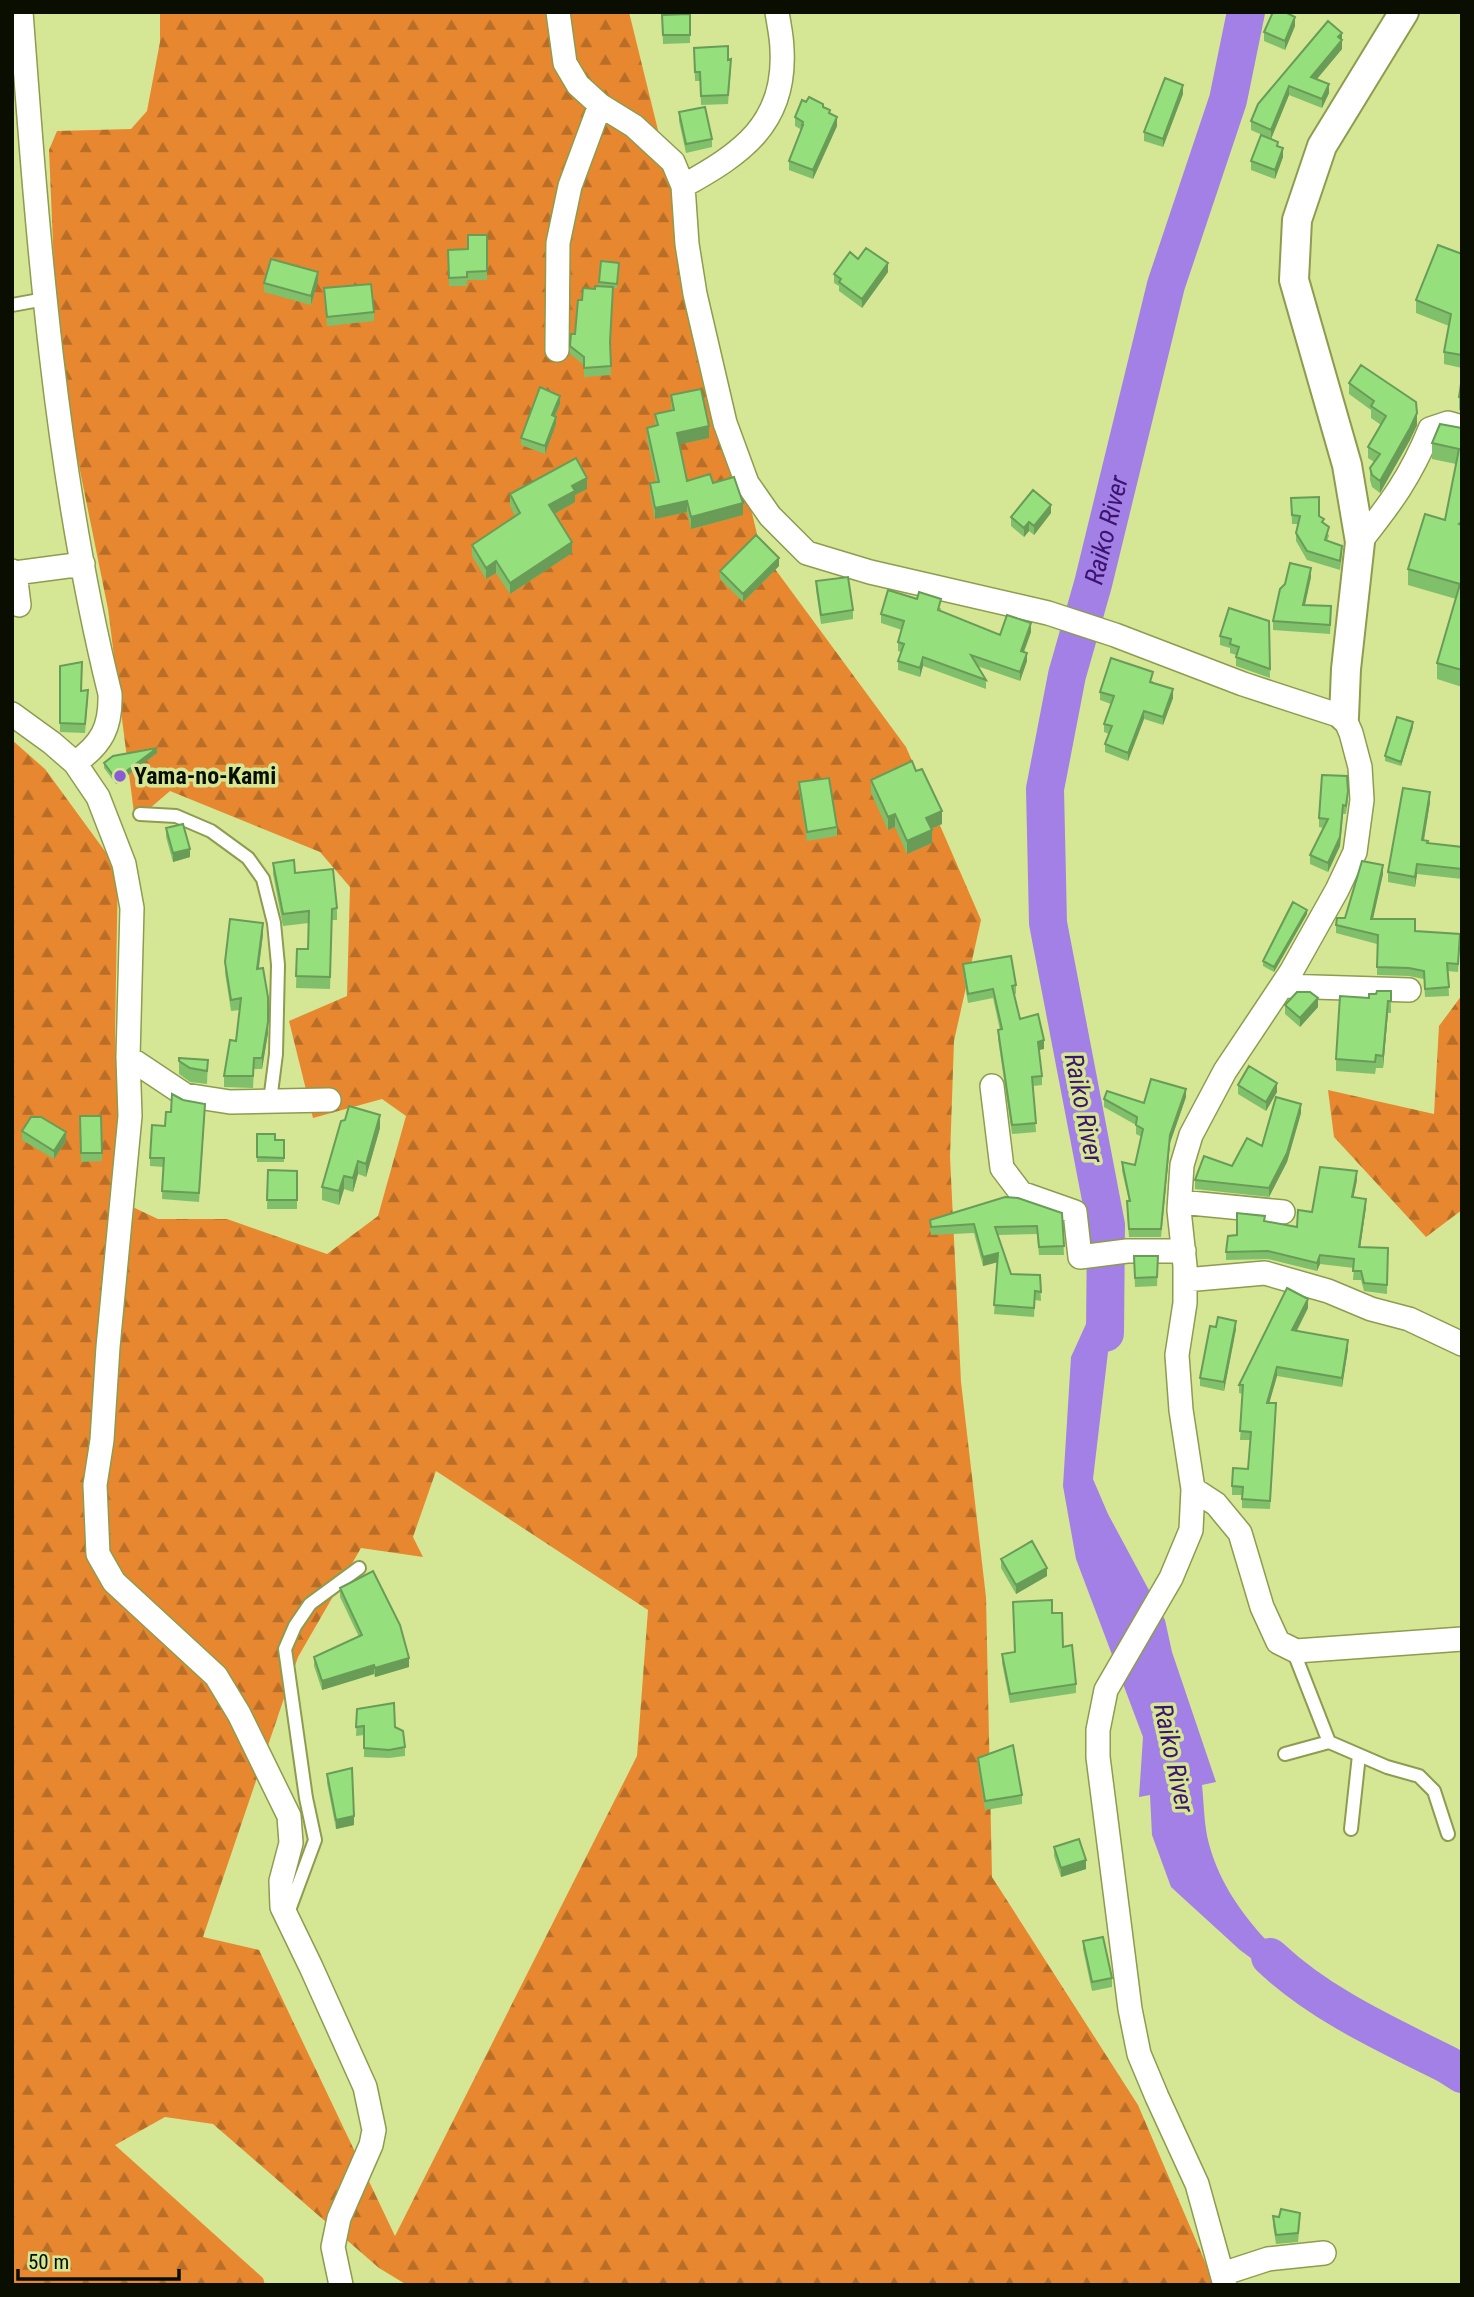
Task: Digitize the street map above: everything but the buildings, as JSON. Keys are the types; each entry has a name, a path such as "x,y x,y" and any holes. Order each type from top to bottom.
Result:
{"street":[{"path":"21,12 56,398 83,564 110,694 111,713 106,732 75,764"},
{"path":"558,12 565,63 578,85 600,105 634,126 673,162 683,186 687,244 695,294 725,423 747,484 770,516 807,553 870,572 1048,613 1115,635 1243,684 1344,717"},
{"path":"683,186 720,166 751,141 768,119 780,86 782,51 777,12"},
{"path":"1324,2253 1268,2259 1223,2279 1197,2184 1139,2054 1130,2009 1098,1757 1098,1730 1106,1690 1171,1578 1191,1530 1193,1489 1181,1410 1177,1355 1185,1303 1180,1202 1182,1165 1191,1135 1225,1072 1283,986 1338,890 1354,852 1362,800 1360,767 1344,717 1346,668 1360,542 1347,465 1294,280 1297,220 1322,146 1404,12"},
{"path":"557,350 558,243 570,186 600,105"},
{"path":"1360,542 1397,495 1417,461 1430,429 1448,424 1462,427"},
{"path":"19,605 13,572 83,564"},
{"path":"12,714 52,743 75,764 98,796 124,864 132,908 128,1057 130,1116 102,1440 95,1485 98,1554 114,1582 216,1676 239,1714 289,1816 291,1843 281,1881 282,1907 365,2087 374,2130 372,2145 339,2218 333,2247 341,2285"},
{"path":"1283,986 1409,990"},
{"path":"128,1057 185,1095 230,1102 329,1100"},
{"path":"992,1086 1002,1168 1021,1193 1074,1212 1080,1257 1127,1251 1184,1251"},
{"path":"1180,1202 1283,1212"},
{"path":"1185,1280 1265,1273 1409,1319 1462,1344"},
{"path":"1193,1489 1216,1504 1240,1533 1262,1606 1278,1642 1293,1650 1462,1639"}],"lane":[{"path":"12,305 45,299"},
{"path":"141,814 176,816 211,831 248,858 263,879 274,923 278,965 276,1054 270,1101"},
{"path":"287,1916 315,1840 306,1798 285,1649 295,1626 310,1604 359,1568"},
{"path":"1293,1650 1329,1742"},
{"path":"1284,1755 1329,1742 1387,1767 1419,1776 1434,1791 1448,1834"},
{"path":"1351,1829 1359,1755"}],"green space":[{"path":"160,12 629,12 761,550 906,747 981,920 954,1041 950,1157 961,1382 986,1597 992,1877 1138,2105 1215,2285 407,2285 379,2268 213,2124 165,2117 115,2145 263,2278 265,2285 12,2285 12,740 45,769 118,869 115,1034 122,1202 158,1219 227,1219 327,1254 378,1216 406,1116 382,1099 313,1118 289,1021 347,996 350,887 320,852 170,791 135,821 108,609 58,362 49,150 57,131 131,129 147,111 160,42","holes":["436,1471 648,1610 637,1756 395,2236 259,1950 203,1937 298,1657 361,1548 423,1557 413,1537"]},
{"path":"1462,995 1462,1210 1426,1237 1334,1137 1328,1090 1434,1114 1439,1026"}],"water":[{"path":"1106,1280 1115,1293 1093,1479 1108,1514 1165,1620 1172,1652 1216,1782 1202,1785 1207,1837 1217,1867 1228,1889 1256,1928 1290,1963 1328,1994 1286,1984 1240,1950 1171,1887 1152,1835 1150,1795 1139,1797 1143,1737 1076,1559 1063,1486 1071,1357"}],"waterway":[{"name":"Raiko River","path":"1105,1333 1106,1225 1048,923 1045,789 1067,675 1093,584 1166,285 1228,100 1246,12"},
{"name":"Raiko River","path":"1270,1957 1332,2004 1462,2074"}],"place":[{"name":"Yama-no-Kami","path":"120,776"}]}
